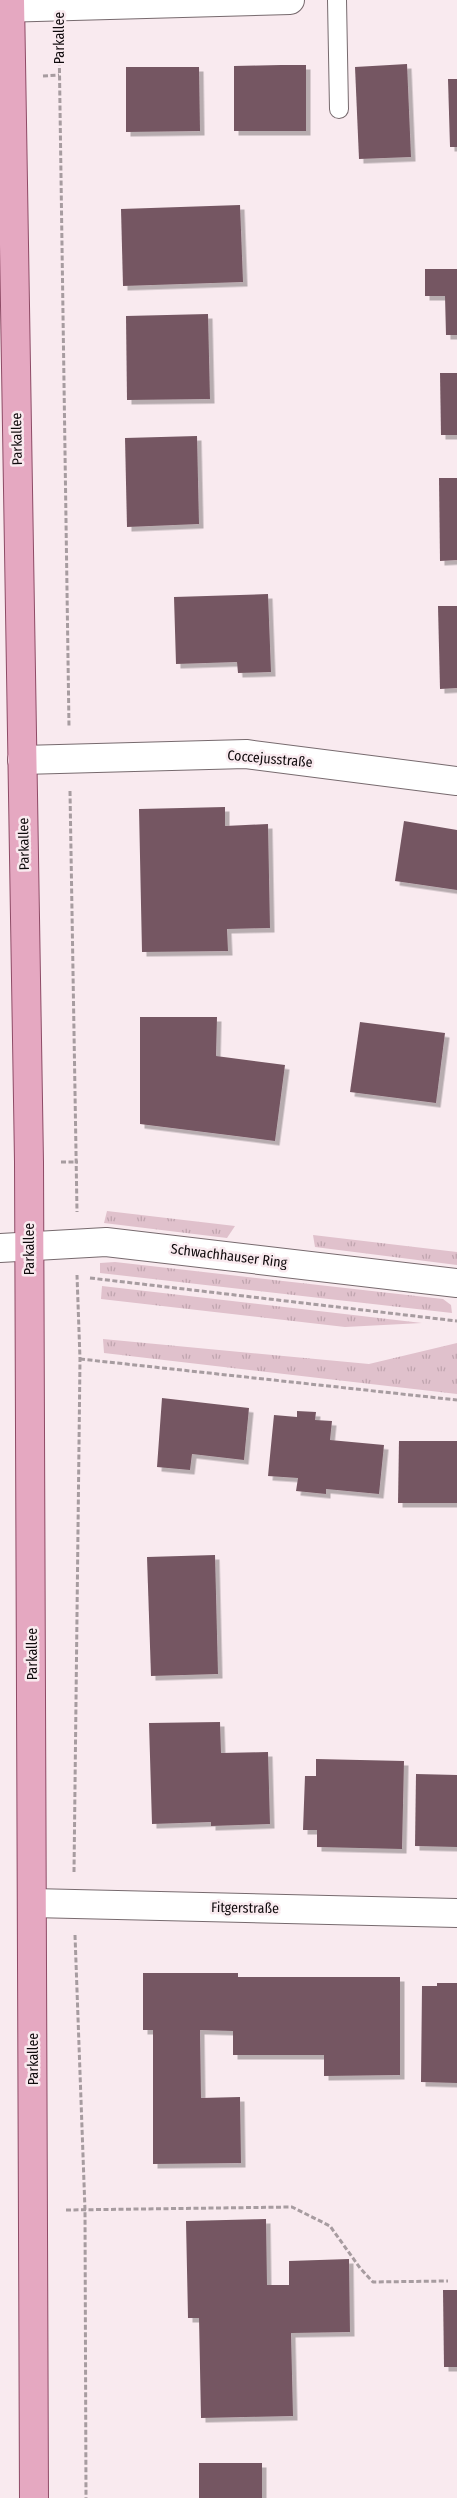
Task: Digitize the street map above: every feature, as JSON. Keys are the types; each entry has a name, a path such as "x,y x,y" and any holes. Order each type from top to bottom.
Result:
{"main road":[{"name":"Parkallee","path":"6,6 22,760 31,1431 34,2498"}],"street":[{"path":"6,6 290,0"},
{"name":"Coccejusstraße","path":"22,760 246,754 457,782"},
{"name":"Schwachhauser Ring","path":"0,1248 106,1242 457,1283"},
{"name":"Fitgerstraße","path":"32,1903 457,1913"}],"lane":[{"path":"337,0 339,109"}],"path":[{"name":"Parkallee","path":"59,6 69,760 77,1114 77,1276 457,1322"},
{"path":"80,1358 457,1400"},
{"path":"33,2211 292,2207 330,2226 360,2268 373,2282 448,2282"}],"green space":[{"path":"107,1211 235,1226 227,1238 104,1223"},
{"path":"313,1235 457,1252 457,1265 315,1247"},
{"path":"115,1262 443,1299 451,1305 452,1313 100,1273 100,1263"},
{"path":"102,1286 422,1323 345,1327 101,1299"},
{"path":"103,1339 369,1364 457,1343 457,1394 104,1353"}],"building":[{"path":"407,64 411,157 359,159 355,67"},
{"path":"306,65 306,131 234,131 234,66"},
{"path":"126,67 199,67 200,131 126,132"},
{"path":"448,79 457,79 457,147 450,147"},
{"path":"240,205 243,282 123,286 121,209"},
{"path":"425,269 457,269 457,335 446,335 445,296 425,296"},
{"path":"208,314 210,399 127,400 126,316"},
{"path":"440,373 457,373 457,435 441,435"},
{"path":"197,436 199,524 127,527 125,438"},
{"path":"439,478 457,478 457,560 440,561"},
{"path":"268,594 271,672 238,673 237,662 176,664 174,597"},
{"path":"438,606 457,606 457,688 440,689"},
{"path":"225,807 225,826 268,824 270,928 227,929 228,951 142,952 139,809"},
{"path":"404,821 457,830 457,890 395,881"},
{"path":"140,1017 217,1017 216,1056 285,1065 275,1141 140,1124"},
{"path":"360,1022 445,1033 436,1103 350,1092"},
{"path":"162,1398 249,1408 244,1460 192,1454 190,1470 157,1467"},
{"path":"297,1411 316,1412 315,1420 332,1421 330,1440 384,1445 379,1494 326,1489 326,1494 296,1491 298,1478 268,1476 274,1415 297,1417"},
{"path":"399,1441 457,1441 457,1503 398,1503"},
{"path":"215,1555 218,1674 151,1676 147,1557"},
{"path":"220,1722 221,1753 268,1752 270,1824 211,1826 211,1822 152,1824 149,1723"},
{"path":"316,1759 404,1761 402,1849 317,1847 317,1830 303,1830 305,1776 316,1776"},
{"path":"416,1774 457,1775 457,1847 415,1846"},
{"path":"143,1973 238,1973 238,1977 400,1977 400,2075 324,2076 324,2055 233,2055 233,2031 200,2030 201,2098 240,2097 241,2163 153,2164 153,2030 143,2030"},
{"path":"437,1983 457,1983 457,2083 421,2082 422,1986 437,1986"},
{"path":"266,2219 267,2285 289,2285 289,2261 349,2259 350,2332 291,2333 293,2416 201,2418 199,2318 188,2318 186,2221"},
{"path":"443,2290 457,2290 457,2367 444,2367"},
{"path":"199,2463 262,2463 262,2498 199,2498"}]}
